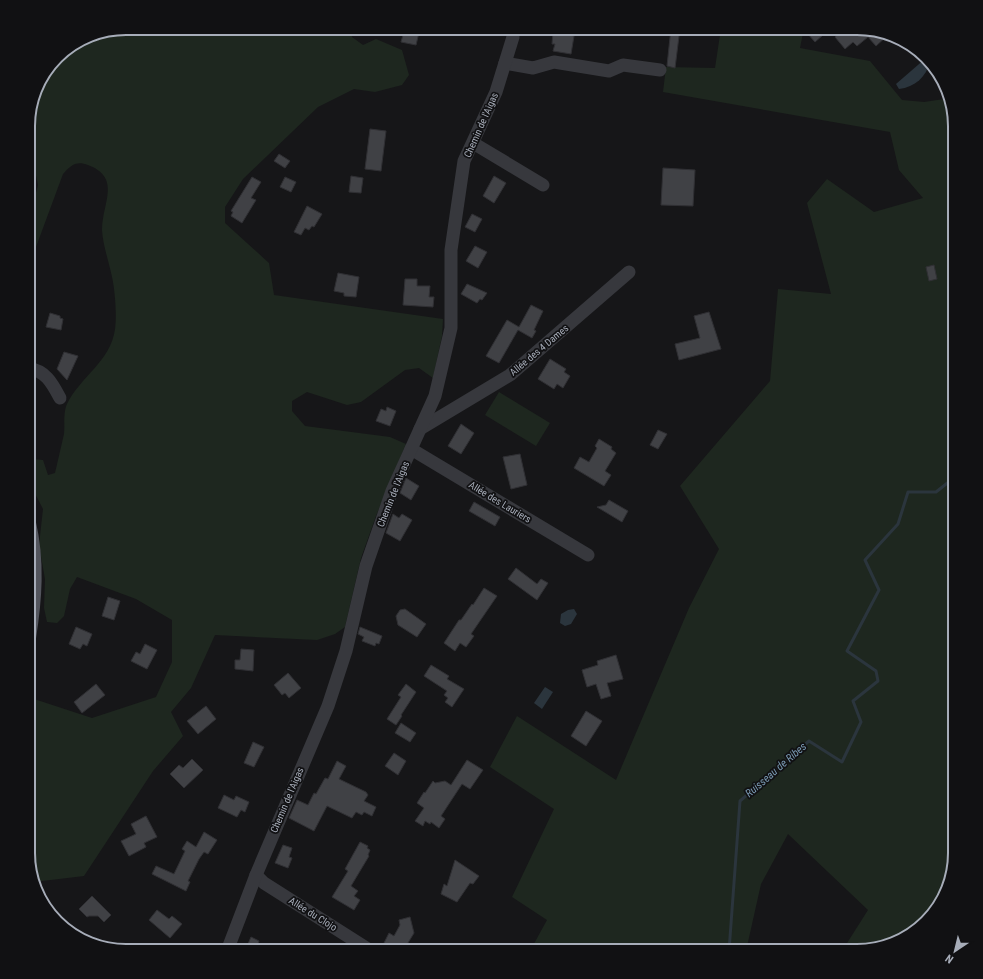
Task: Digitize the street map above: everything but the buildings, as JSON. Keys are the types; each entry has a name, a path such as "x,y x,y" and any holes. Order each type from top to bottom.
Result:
{"street":[{"name":"Chemin de l'Aigas","path":"230,944 256,875 328,706 346,651 366,566 392,491 435,396 450,328 451,250 464,161 496,92 513,35"},
{"path":"505,64 533,68 554,62 609,71 623,65 660,70"},
{"path":"473,143 543,185"},
{"name":"Allée des 4 Dames","path":"420,429 510,375 629,272"},
{"path":"35,370 48,377 60,398"},
{"name":"Allée des Lauriers","path":"411,449 588,556"},
{"name":"Allée du Clojo","path":"256,875 264,883 361,944"}],"shaded area":[{"path":"126,35 352,35 352,37 363,45 376,39 402,50 409,75 402,85 375,92 354,89 318,107 243,179 225,207 225,223 269,263 274,295 443,319 442,336 433,378 419,368 405,370 361,402 347,405 307,392 292,401 292,411 305,426 390,437 406,444 376,516 361,558 345,627 335,634 317,640 215,635 191,688 171,712 183,736 153,771 84,876 40,881 35,859 35,699 92,718 156,697 172,662 172,620 136,599 77,577 70,589 64,616 57,623 47,622 44,608 45,579 39,545 43,509 35,494 35,459 43,460 48,475 55,473 64,434 67,404 79,385 108,350 115,329 116,317 113,282 102,230 108,192 105,177 98,170 80,163 71,166 63,174 35,248 35,197 38,185 35,171 35,120 38,102 47,80 54,71 71,54 80,47 91,42 102,38"},
{"path":"720,35 803,35 800,48 870,61 902,100 924,102 944,99 945,102 948,120 948,859 945,877 936,899 917,921 903,932 881,941 863,944 846,944 868,910 788,834 761,884 748,944 534,944 547,920 512,897 554,809 490,767 517,716 616,780 689,608 719,549 680,486 770,381 778,289 831,294 807,203 827,179 874,212 923,198 899,170 890,132 663,92 666,67 715,68"},
{"path":"921,62 927,69 923,77 915,84 899,89 896,84"},
{"path":"499,392 550,423 536,446 485,415"},
{"path":"574,609 577,614 571,624 565,626 560,623 561,614 568,610"},
{"path":"545,687 553,692 542,709 534,703"}],"waterway":[{"name":"Ruisseau de Ribes","path":"730,944 740,801 809,741 842,762 861,722 853,701 878,681 876,671 847,651 879,590 865,560 898,524 908,492 936,492 948,483"}]}
